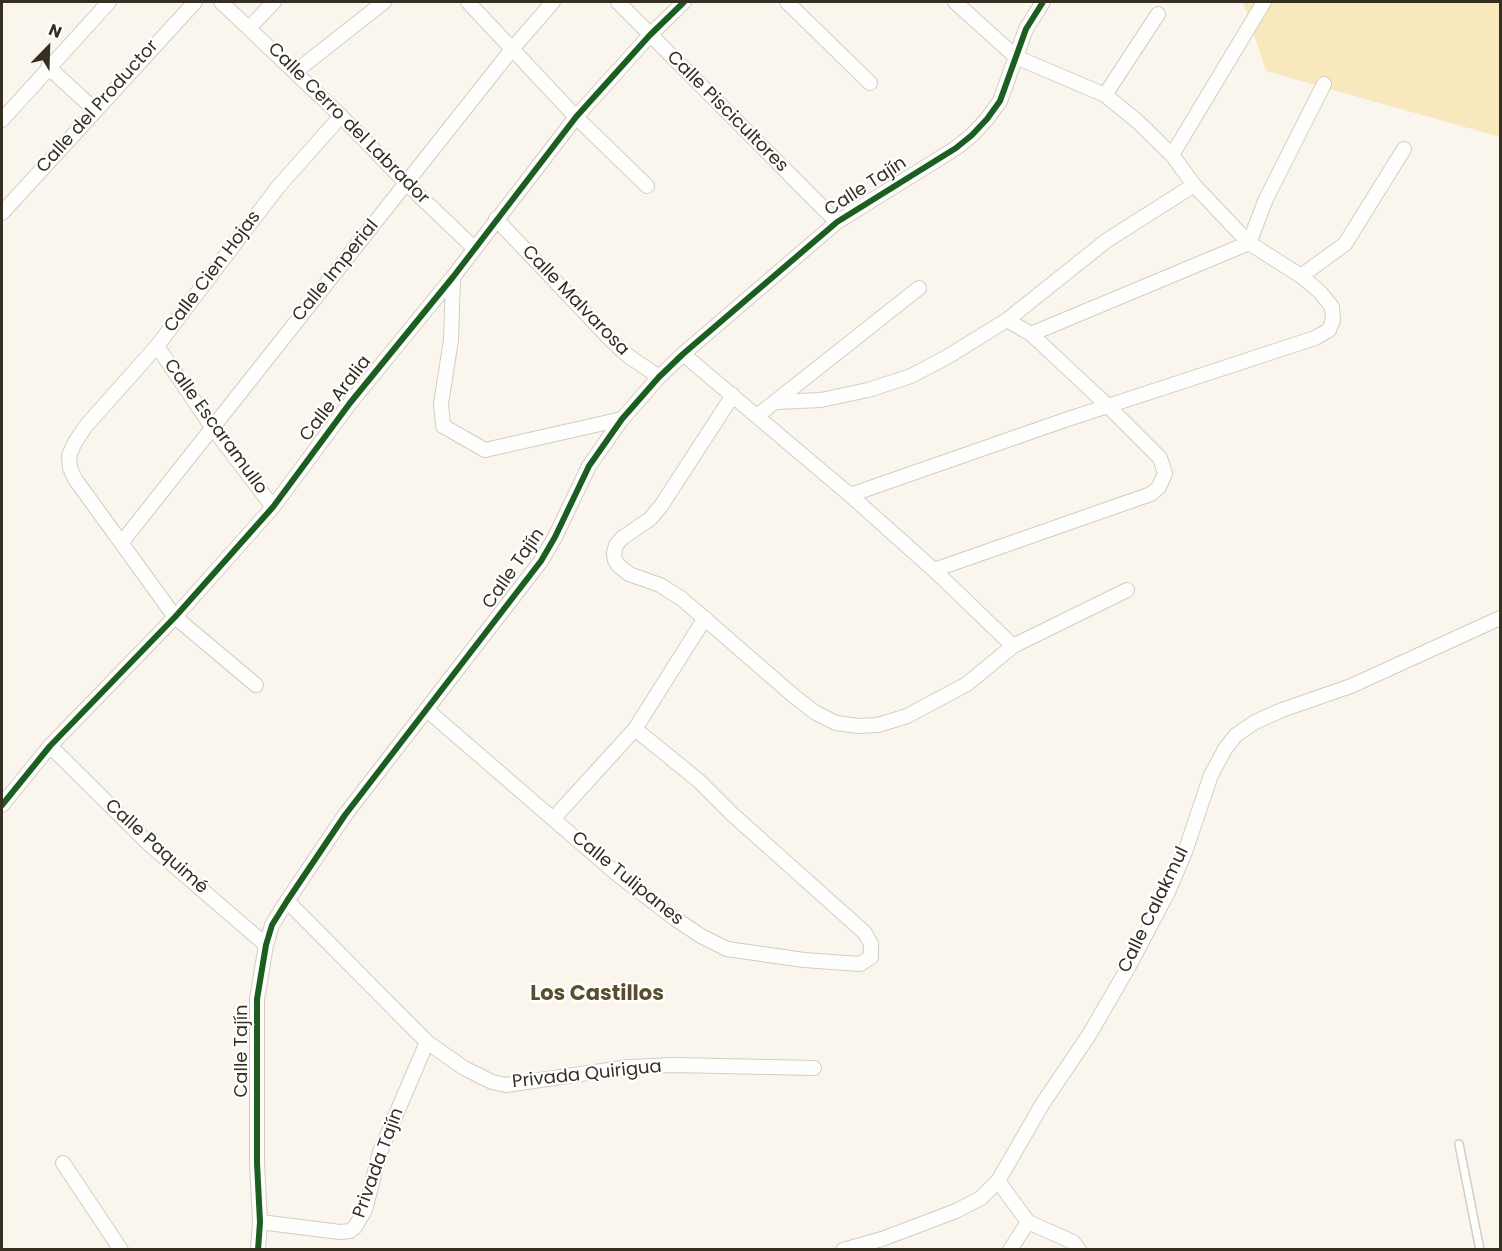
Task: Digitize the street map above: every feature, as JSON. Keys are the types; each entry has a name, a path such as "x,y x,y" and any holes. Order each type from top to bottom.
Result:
{"street":[{"path":"3,114 109,2"},
{"name":"Calle del Productor","path":"2,213 195,2"},
{"name":"Calle Cerro del Labrador","path":"221,2 341,116 474,248"},
{"path":"249,28 274,2"},
{"path":"295,72 384,2"},
{"path":"468,2 576,117 647,186"},
{"name":"Calle Imperial","path":"122,542 513,48 553,2"},
{"name":"Calle Piscicultores","path":"618,2 837,222"},
{"name":"Calle Aralia","path":"2,805 50,746 175,617 273,507 350,403 453,277 576,117 650,35 684,2"},
{"path":"787,2 870,83"},
{"path":"850,495 1315,338 1329,330 1333,320 1332,307 1320,292 1301,276 1249,243 1194,185 1172,155 1137,121 1105,95 1016,57 955,2"},
{"name":"Calle Tajín","path":"258,1250 260,1222 257,1152 257,999 266,945 272,925 287,901 345,815 541,561 589,466 622,418 683,354 837,222 940,158 972,135 987,120 1000,101 1026,29 1043,2"},
{"path":"1172,155 1264,2"},
{"path":"1105,95 1158,14"},
{"path":"48,68 95,111"},
{"path":"1031,334 1249,243 1266,199 1324,84"},
{"name":"Calle Cien Hojas","path":"256,685 175,617 75,479 70,468 69,456 85,427 157,346 278,187 341,116"},
{"path":"1301,276 1345,244 1404,149"},
{"path":"777,402 821,400 868,390 911,376 1007,320 1106,241 1194,185"},
{"name":"Calle Malvarosa","path":"496,219 610,339 627,355 659,377"},
{"path":"453,277 451,339 441,404 443,426 484,450 622,418"},
{"path":"757,416 919,288"},
{"path":"934,570 1151,494 1159,487 1165,473 1160,459 1108,406 1031,334 1007,320"},
{"name":"Calle Escaramullo","path":"157,346 212,427 273,507"},
{"path":"683,354 850,495 934,570 1013,646"},
{"path":"733,395 662,506 640,528 622,538 616,545 614,553 618,565 629,574 660,585 682,599 795,697 816,713 836,723 858,726 878,725 907,716 967,684 1013,646 1127,590"},
{"path":"553,819 635,729 705,618"},
{"name":"Calle Calakmul","path":"843,1250 882,1239 956,1211 981,1198 998,1181 1043,1103 1089,1035 1129,966 1168,892 1185,852 1211,775 1225,749 1236,735 1255,722 1282,710 1351,686 1500,618"},
{"name":"Calle Tulipanes","path":"427,710 618,875 674,918 714,943 727,949 804,960 860,964 871,957 871,944 865,933 732,814 699,781 635,729"},
{"name":"Calle Paquimé","path":"50,746 150,845 266,945"},
{"name":"Privada Quirigua","path":"287,901 427,1042 492,1082 506,1085 629,1067 674,1065 814,1068"},
{"name":"Privada Tajín","path":"260,1222 340,1232 350,1231 355,1227 365,1210 380,1152 427,1042"},
{"path":"63,1163 121,1250"},
{"path":"998,1181 1028,1222 1073,1242 1079,1250"},
{"path":"1010,1250 1028,1222"}],"lane":[{"path":"1459,1144 1480,1250"}],"shaded area":[{"path":"1243,2 1500,2 1500,137 1266,71"}],"cycle path":[{"path":"2,805 50,746 175,617 273,507 350,403 453,277 576,117 650,35 684,2"},
{"path":"258,1250 260,1222 257,1163 257,999 266,945 272,925 287,901 345,815 541,561 589,466 622,419 683,354 837,222 956,148 972,135 1000,101 1026,29 1043,2"}],"district":[{"name":"Los Castillos","path":"597,995"}]}
